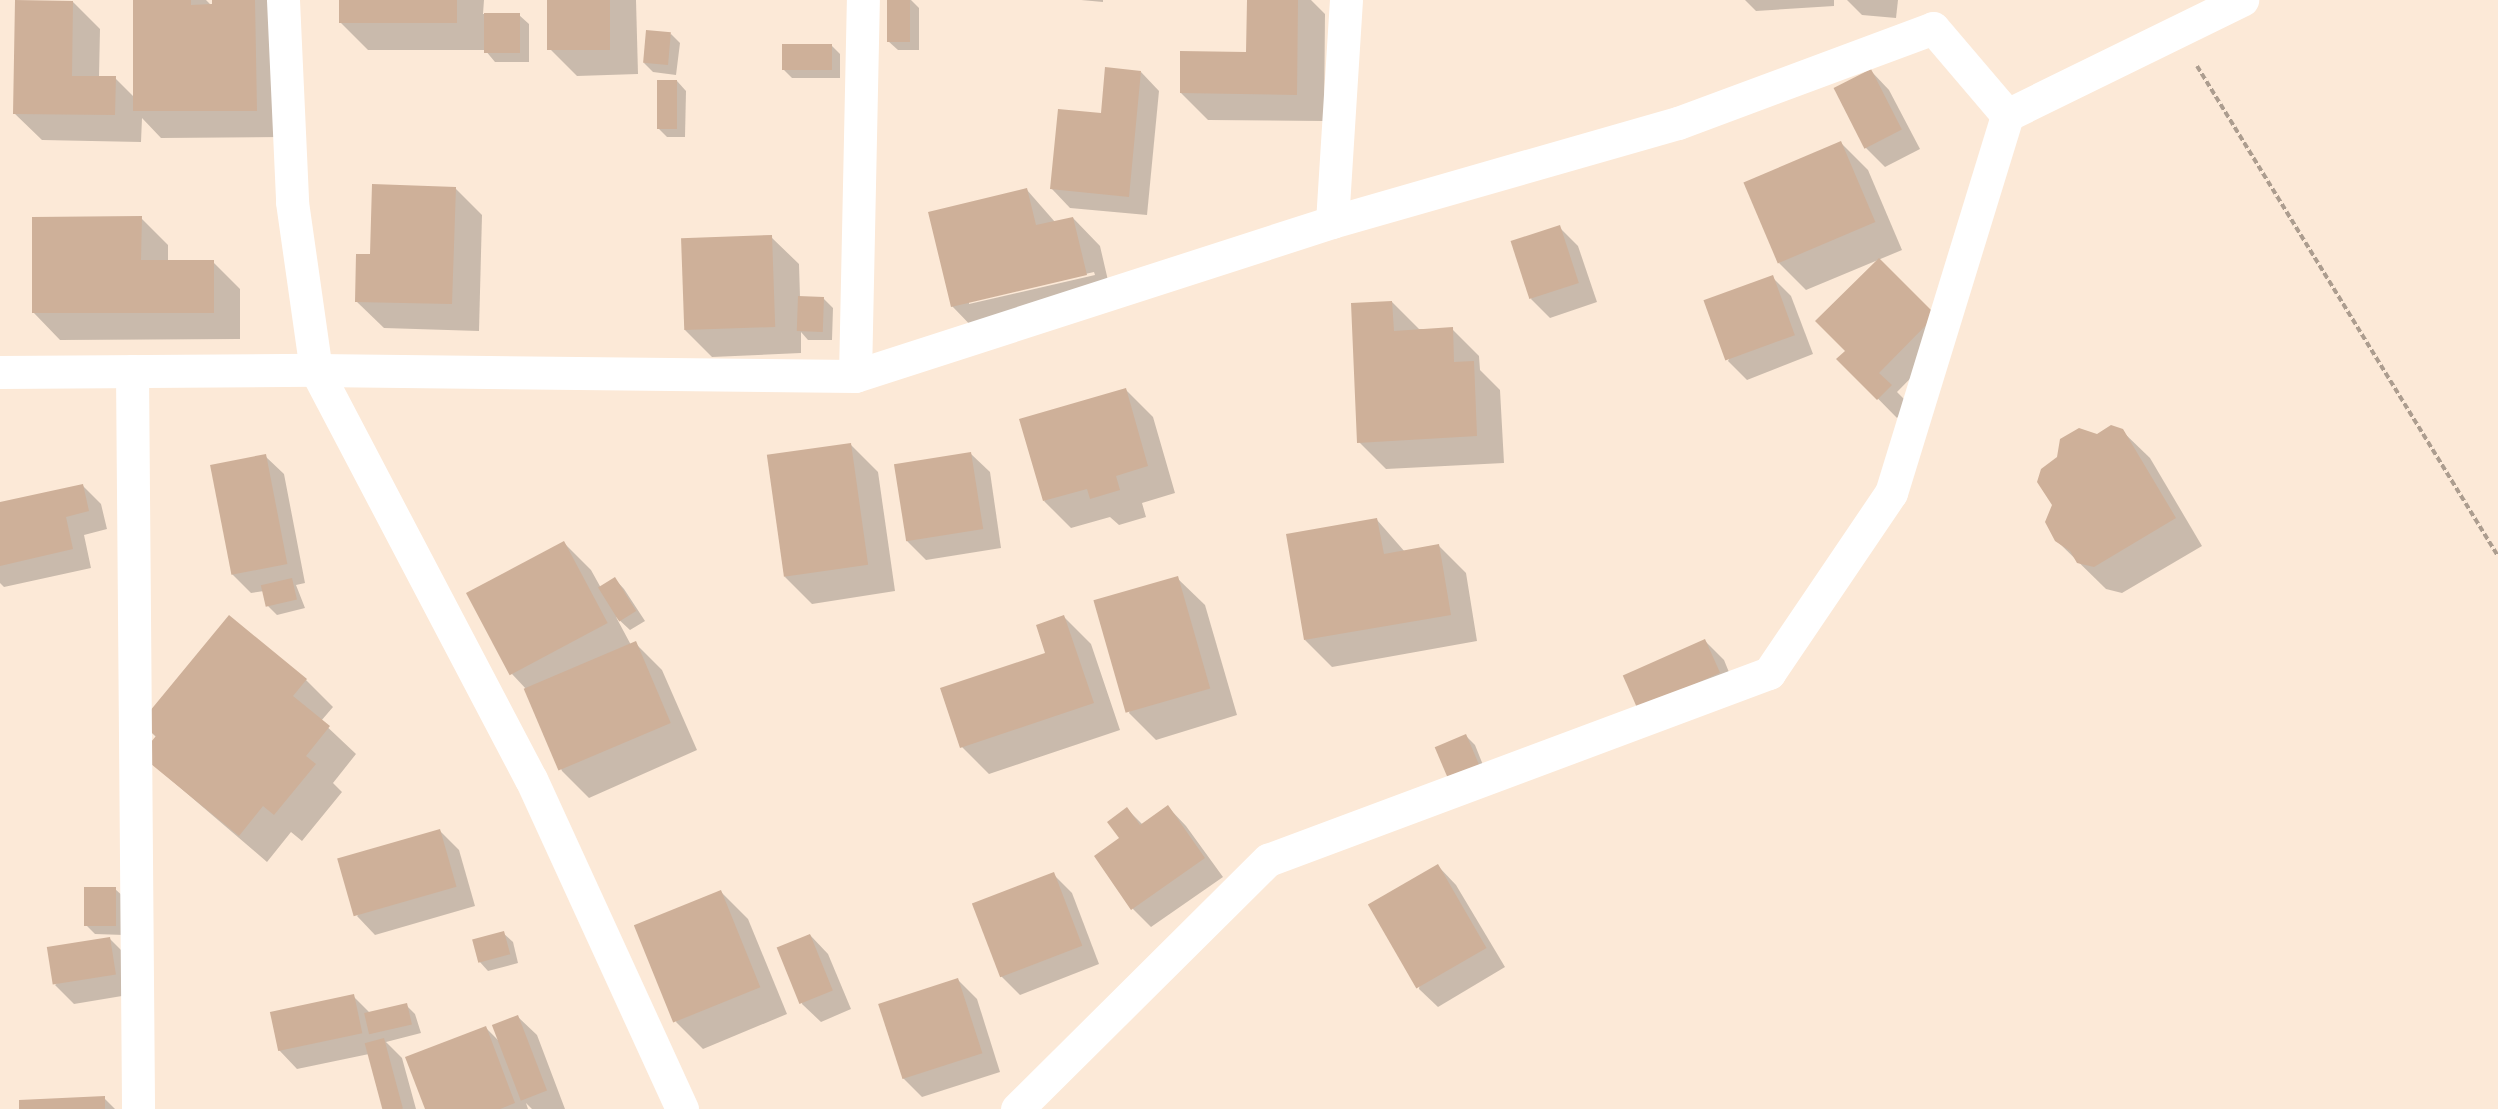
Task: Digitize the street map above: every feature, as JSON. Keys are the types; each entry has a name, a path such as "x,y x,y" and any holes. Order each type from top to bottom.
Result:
{"street":[{"path":"283,0 292,202 316,370 531,779 682,1109"},
{"path":"855,376 863,0"},
{"path":"1332,222 1346,0"},
{"path":"1017,1109 1268,860 1769,673 1891,493 2007,115 2242,0"},
{"path":"0,372 316,370 855,376 1332,222 1678,123 1933,28 2007,115"},
{"path":"132,371 138,1109"}],"path":[{"path":"2176,32 2498,556"}],"building":[{"path":"15,0 73,1 72,76 116,76 115,115 13,114"},
{"path":"133,0 191,0 191,5 212,4 212,0 255,0 257,111 133,111"},
{"path":"339,0 457,0 457,23 339,23"},
{"path":"547,0 610,0 610,50 547,50"},
{"path":"887,0 910,0 910,42 887,42"},
{"path":"1247,0 1298,0 1297,95 1180,93 1180,51 1246,52"},
{"path":"484,13 520,13 520,53 484,53"},
{"path":"646,30 671,32 668,65 643,63"},
{"path":"782,44 832,44 832,70 782,70"},
{"path":"1105,67 1141,71 1129,197 1050,189 1058,109 1101,113"},
{"path":"1871,69 1902,130 1864,149 1834,88"},
{"path":"657,80 677,80 677,129 657,129"},
{"path":"1841,141 1875,222 1778,263 1743,182"},
{"path":"372,184 456,187 452,304 355,302 356,254 370,254"},
{"path":"1027,188 1036,225 1073,217 1087,275 951,307 928,212"},
{"path":"142,216 141,260 214,260 214,313 32,313 32,217"},
{"path":"1560,225 1579,283 1529,299 1511,241"},
{"path":"772,235 775,327 684,330 681,238"},
{"path":"1879,258 1936,315 1879,373 1892,385 1877,400 1836,359 1845,351 1815,321"},
{"path":"1773,275 1795,335 1725,360 1703,300"},
{"path":"798,296 824,297 823,332 797,331"},
{"path":"1392,301 1394,331 1453,327 1454,362 1474,361 1477,436 1357,443 1351,303"},
{"path":"1126,388 1148,466 1116,476 1120,490 1090,499 1087,489 1043,501 1019,419"},
{"path":"2111,425 2123,429 2176,518 2094,567 2077,563 2070,551 2055,541 2045,522 2052,505 2037,482 2041,469 2057,457 2060,439 2079,428 2097,434"},
{"path":"851,443 868,565 784,577 767,455"},
{"path":"971,452 983,529 906,541 894,464"},
{"path":"266,454 287,564 231,575 210,465"},
{"path":"83,484 89,511 66,517 73,549 0,566 0,502"},
{"path":"1377,518 1384,554 1439,544 1451,615 1304,640 1286,534"},
{"path":"564,541 608,623 510,675 466,593"},
{"path":"1178,576 1210,688 1126,713 1093,600"},
{"path":"615,577 636,611 619,622 598,588"},
{"path":"292,578 297,599 266,607 261,585"},
{"path":"229,615 307,679 293,696 330,726 306,756 316,764 274,815 263,806 239,836 140,755 156,736 140,723"},
{"path":"1064,615 1094,703 960,748 940,688 1045,653 1036,625"},
{"path":"1705,639 1720,673 1638,709 1623,676"},
{"path":"636,641 671,723 558,771 524,689"},
{"path":"1466,734 1479,765 1448,779 1435,747"},
{"path":"1168,805 1205,858 1131,910 1094,856 1119,838 1107,822 1127,807 1140,825"},
{"path":"440,829 457,887 354,916 337,858"},
{"path":"1438,864 1486,948 1416,989 1368,904"},
{"path":"1054,872 1082,946 1000,977 972,904"},
{"path":"84,887 116,887 116,926 84,926"},
{"path":"721,890 760,987 673,1023 634,925"},
{"path":"504,931 510,954 478,963 472,940"},
{"path":"810,934 833,991 799,1004 777,947"},
{"path":"110,937 116,975 53,985 47,947"},
{"path":"958,978 982,1053 903,1079 878,1004"},
{"path":"354,994 362,1033 278,1051 270,1012"},
{"path":"407,1003 412,1024 369,1034 364,1013"},
{"path":"518,1015 547,1091 521,1101 492,1025"},
{"path":"486,1026 515,1103 500,1109 425,1109 405,1057"},
{"path":"384,1038 403,1109 382,1109 365,1043"},
{"path":"105,1096 105,1109 19,1109 19,1100"}]}
